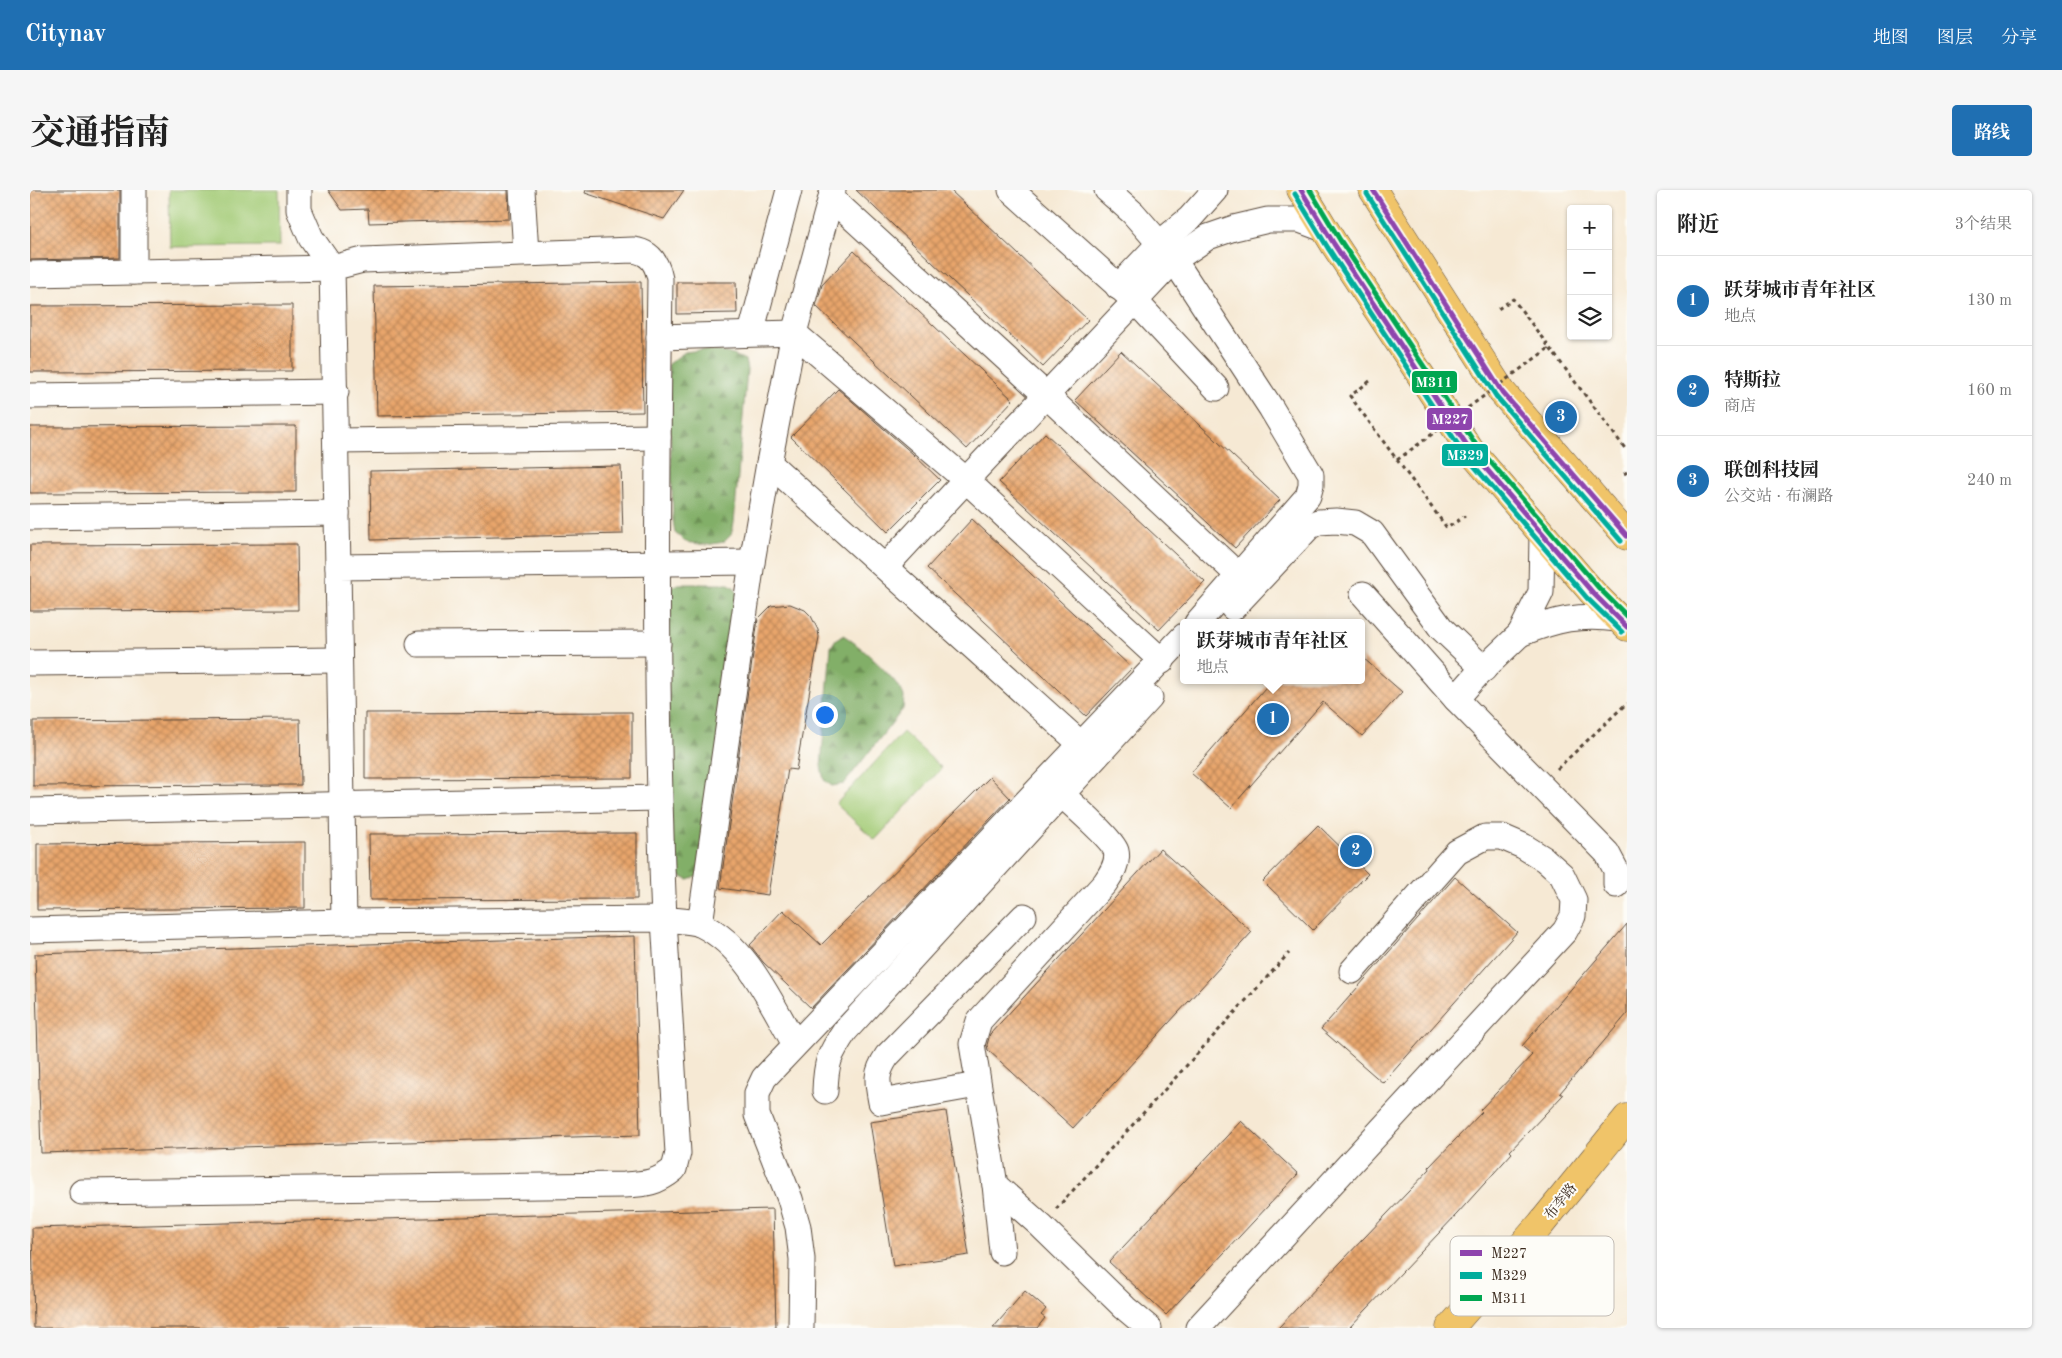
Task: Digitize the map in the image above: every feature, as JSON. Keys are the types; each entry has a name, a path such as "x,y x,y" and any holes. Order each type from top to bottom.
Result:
{"main road":[{"path":"1301,190 1324,229 1470,450 1593,594 1623,623"},
{"path":"1373,190 1502,392 1627,536"},
{"name":"布李路","path":"1531,1236 1627,1118"},
{"name":"布李路","path":"1450,1328 1461,1316"}],"lane":[{"path":"134,190 134,272"},
{"path":"299,190 299,210 311,238 332,268 336,392 338,660 344,922"},
{"path":"522,190 526,253"},
{"path":"750,334 789,190"},
{"path":"1011,190 1127,295 1216,388"},
{"path":"1107,190 1134,214 1167,252 1271,408 1311,475 1308,496 1201,619"},
{"path":"885,567 1047,396 1127,295 1167,252 1190,218 1215,190"},
{"path":"700,924 752,562 769,464 794,333 832,194 1239,576"},
{"path":"1167,252 1234,228 1268,220 1300,220 1324,229"},
{"path":"30,274 332,268 364,260 526,253 643,252 657,266 660,279 658,437 659,798 678,1153 674,1169 661,1179 645,1184 624,1186 82,1192"},
{"path":"659,337 794,333 1173,661"},
{"path":"30,396 336,392"},
{"path":"336,441 658,437"},
{"path":"769,464 1082,744"},
{"path":"30,517 337,513"},
{"path":"1223,619 1309,527 1318,522 1355,522 1372,533 1441,628 1484,669"},
{"path":"1456,699 1520,634 1541,592 1542,534"},
{"path":"338,567 752,562"},
{"path":"1363,594 1456,699 1607,853 1616,870 1616,885"},
{"path":"1520,634 1545,624 1568,618 1592,615 1623,623"},
{"path":"419,644 658,643"},
{"path":"825,1091 826,1068 830,1052 845,1031 1062,794 1173,661 1180,645"},
{"path":"30,663 338,660"},
{"path":"801,1328 802,1259 798,1227 790,1199 757,1115 757,1093 764,1078 1082,744 1173,661"},
{"path":"1002,1252 995,1185 977,1085 972,1044 978,1021 1105,883 1113,871 1117,859 1116,849 1062,794"},
{"path":"30,811 659,798"},
{"path":"1198,1328 1566,931 1573,916 1574,900 1562,875 1544,859 1523,846 1502,837 1485,837 1457,852 1352,970"},
{"path":"977,1085 881,1102 877,1081 878,1069 887,1056 1024,916"},
{"path":"30,930 344,922 664,919 700,924 734,948 796,1044"},
{"path":"949,993 978,1021"},
{"path":"995,1185 1041,1226 1125,1308 1149,1328"}],"path":[{"path":"1498,310 1513,299 1627,451"},
{"path":"1398,460 1549,348"},
{"path":"1370,382 1350,396 1447,528 1465,516"},
{"path":"1540,785 1627,703"},
{"path":"1041,1226 1289,953"}],"green space":[{"path":"169,190 279,190 280,246 170,247"},
{"path":"701,350 724,352 745,360 747,370 734,523 731,535 724,542 706,545 686,542 675,533 668,364 685,352"},
{"path":"678,584 729,584 735,588 739,596 699,876 688,880 669,871 668,588"},
{"path":"843,635 887,673 901,691 904,699 903,709 844,784 832,786 824,780 821,766 831,647 836,639"},
{"path":"903,732 942,768 875,840 836,804"}],"building":[{"path":"30,190 120,190 120,258 30,260"},
{"path":"328,190 508,190 509,219 369,223 368,209 342,210"},
{"path":"586,190 684,190 664,219 585,193"},
{"path":"856,190 950,190 1088,320 1043,367"},
{"path":"854,251 1013,400 967,449 816,306 822,285"},
{"path":"641,282 643,412 377,416 374,286"},
{"path":"677,282 736,282 737,313 677,314"},
{"path":"292,305 292,371 30,372 30,306"},
{"path":"1121,351 1280,500 1235,548 1075,400"},
{"path":"838,389 940,480 888,532 791,437"},
{"path":"296,426 296,492 30,493 30,427"},
{"path":"1045,433 1205,582 1159,630 999,482"},
{"path":"621,466 623,534 371,540 370,471"},
{"path":"972,519 1132,668 1086,716 927,568"},
{"path":"297,544 298,610 30,611 30,545"},
{"path":"790,604 805,610 811,616 818,630 819,637 796,770 788,769 768,895 720,888 758,619 771,606"},
{"path":"1365,660 1402,692 1362,736 1323,702 1231,808 1191,773 1269,684 1365,684"},
{"path":"632,712 632,778 365,779 365,713"},
{"path":"300,719 301,785 33,786 33,721"},
{"path":"990,777 1010,798 811,1008 763,962 750,945 783,910 821,945"},
{"path":"1318,825 1368,874 1313,930 1263,881"},
{"path":"637,833 637,899 370,900 369,834"},
{"path":"305,842 305,908 37,910 37,844"},
{"path":"1160,849 1252,932 1073,1128 988,1050 987,1045 990,1034"},
{"path":"1455,877 1517,932 1383,1083 1321,1029"},
{"path":"1627,924 1627,1014 1560,1093 1563,1095 1510,1151 1512,1153 1457,1214 1349,1328 1278,1328 1430,1169 1429,1167 1482,1112 1480,1110 1532,1055 1522,1046"},
{"path":"635,936 640,1135 41,1153 35,954"},
{"path":"946,1111 969,1255 893,1266 870,1122"},
{"path":"1241,1121 1298,1174 1166,1315 1109,1262"},
{"path":"773,1209 776,1328 34,1328 32,1228"},
{"path":"1025,1291 1046,1309 1041,1315 1045,1318 1037,1328 993,1328"}],"transit line":[{"name":"M227","path":"1301,190 1334,244 1470,450 1593,593 1627,627"},
{"name":"M311","path":"1310,190 1340,240 1476,445 1599,588 1627,616"},
{"name":"M227","path":"1373,190 1502,392 1627,536"},
{"name":"M329","path":"1295,194 1328,248 1464,454 1587,598 1622,632"},
{"name":"M329","path":"1367,194 1496,396 1621,541"}],"place":[{"name":"联创科技园","path":"1561,417"},
{"name":"跃芽城市青年社区","path":"1273,719"},
{"name":"特斯拉","path":"1356,851"}]}
